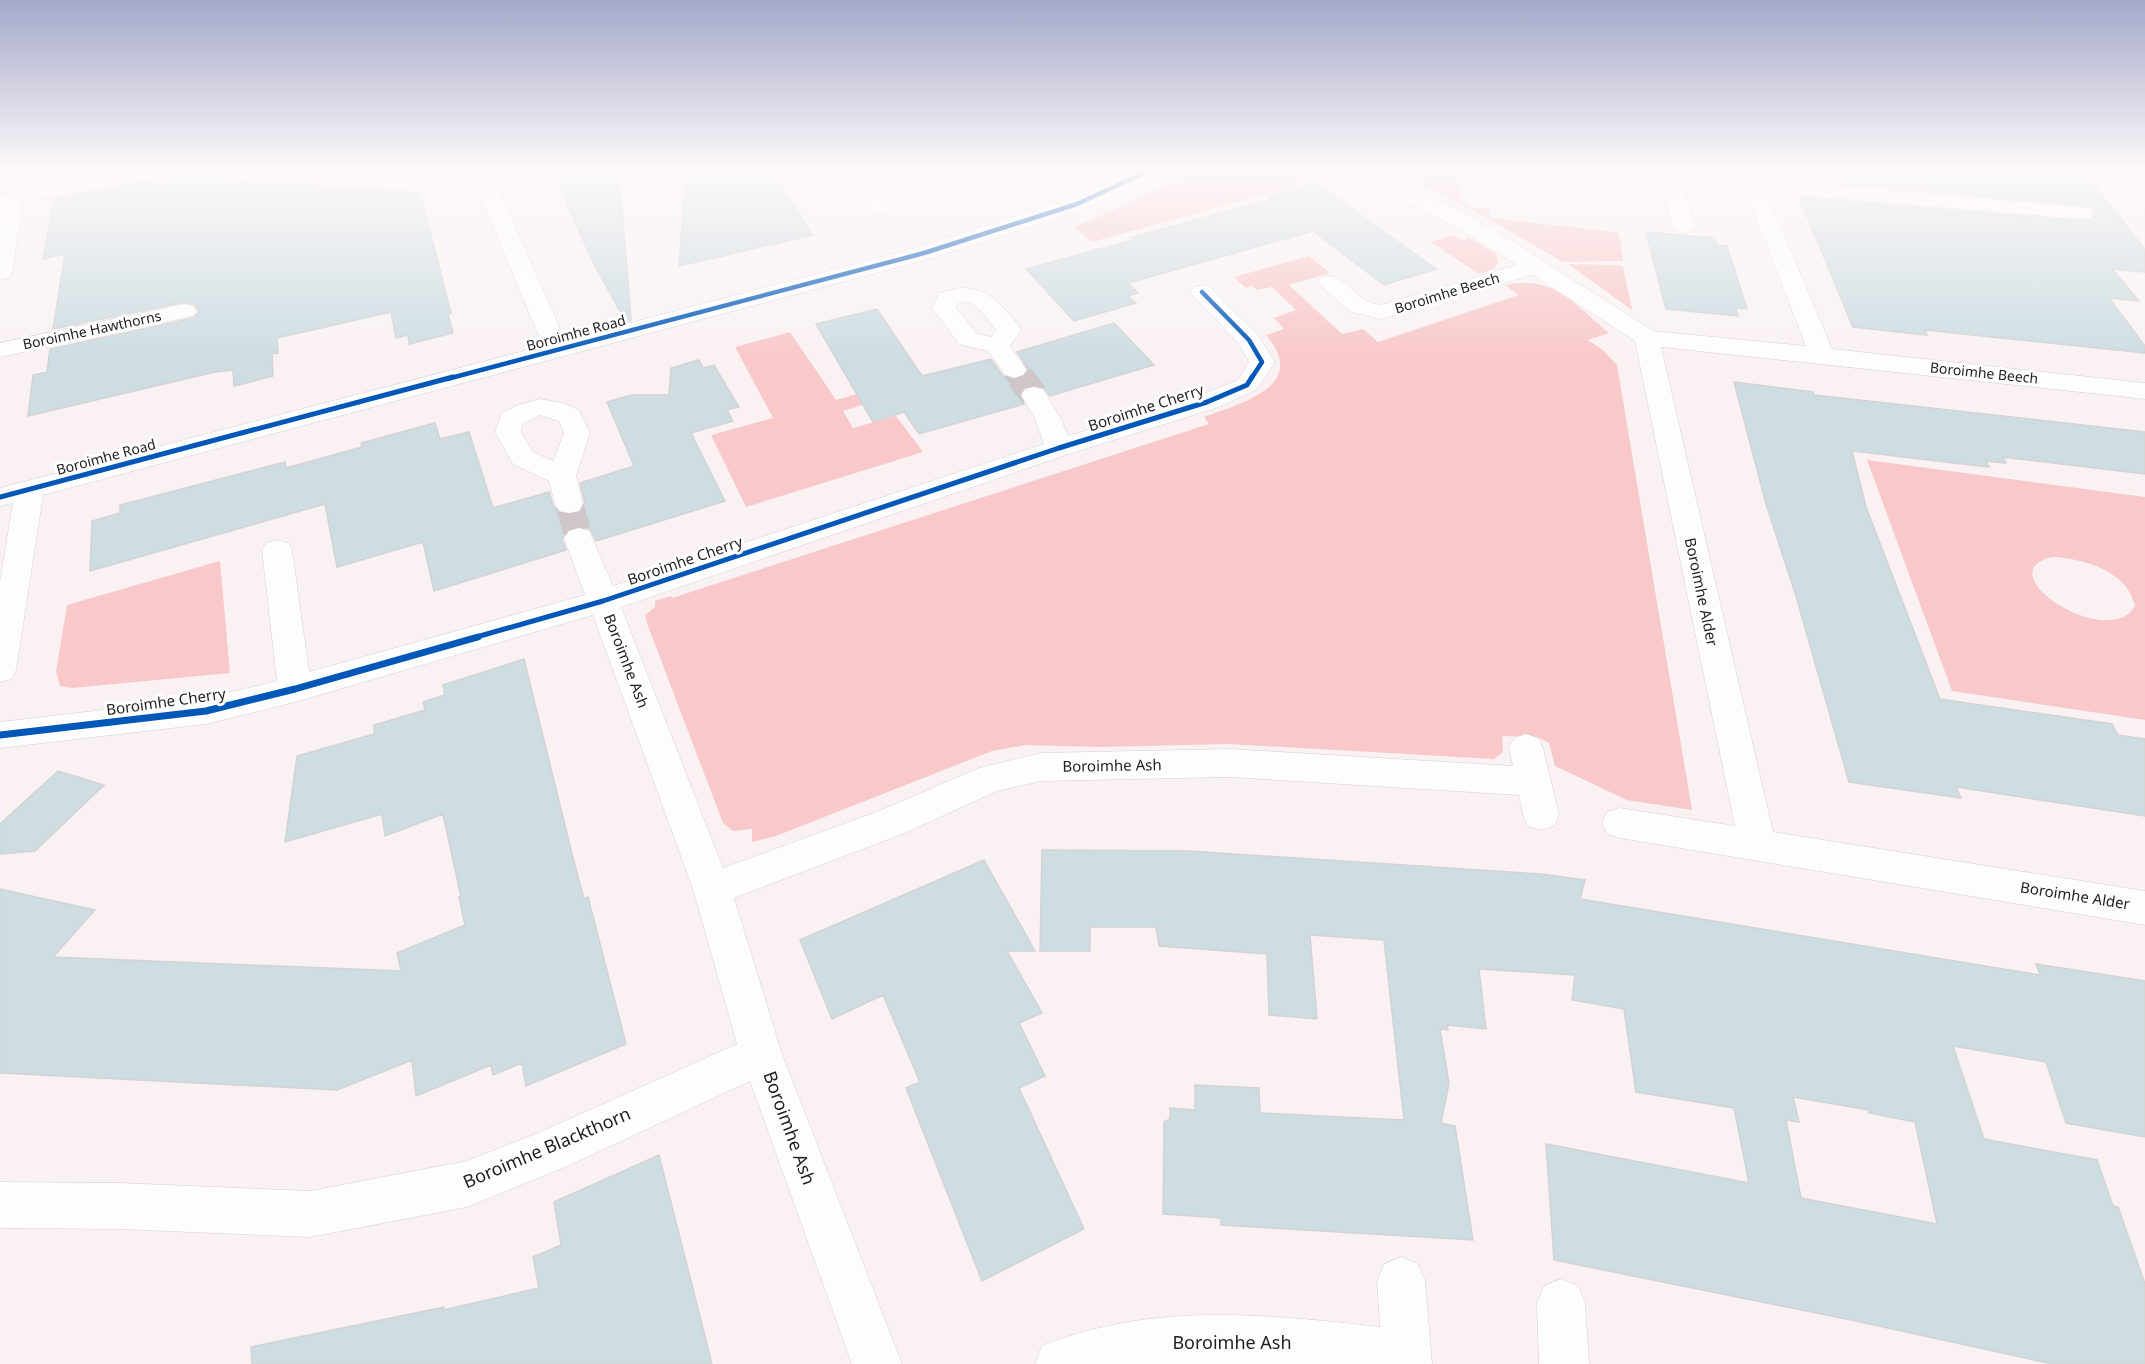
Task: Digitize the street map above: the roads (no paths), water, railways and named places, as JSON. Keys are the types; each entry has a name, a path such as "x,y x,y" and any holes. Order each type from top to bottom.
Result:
{"street":[{"path":"0,273 3,234"},
{"path":"507,234 557,350"},
{"name":"Boroimhe Road","path":"0,497 853,273 987,234"},
{"name":"Boroimhe Beech","path":"1481,234 1537,266 1647,338 2145,391"},
{"path":"1773,234 1822,355"},
{"name":"Boroimhe Beech","path":"1330,282 1359,307 1382,312 1537,266"},
{"name":"Boroimhe Cherry","path":"0,735 206,711 295,689 603,601 1059,448 1158,418 1247,385 1262,362 1249,340 1202,292"},
{"name":"Boroimhe Hawthorns","path":"0,350 185,311"},
{"name":"Boroimhe Alder","path":"1647,338 1757,844"},
{"path":"997,346 1014,370"},
{"path":"1035,395 1048,419 1059,448"},
{"path":"562,476 569,504"},
{"path":"0,670 26,520 29,490"},
{"path":"579,538 603,601"},
{"path":"277,550 295,689"},
{"name":"Boroimhe Ash","path":"603,601 712,889 761,1054 877,1364"},
{"name":"Boroimhe Ash","path":"712,889 892,822 991,778 1041,767 1230,763 1538,799 1526,748"},
{"name":"Boroimhe Alder","path":"1620,823 2145,908"},
{"name":"Boroimhe Blackthorn","path":"0,1205 119,1206 310,1214 467,1184 554,1149 761,1054"},
{"path":"1401,1281 1406,1360"},
{"path":"1561,1303 1564,1364"},
{"name":"Boroimhe Ash","path":"1060,1364 1123,1346 1200,1339 1305,1344 1406,1360"}],"tunnel":[{"path":"1014,370 1021,379"},
{"path":"1020,377 1034,395"},
{"path":"569,504 579,538"}]}
